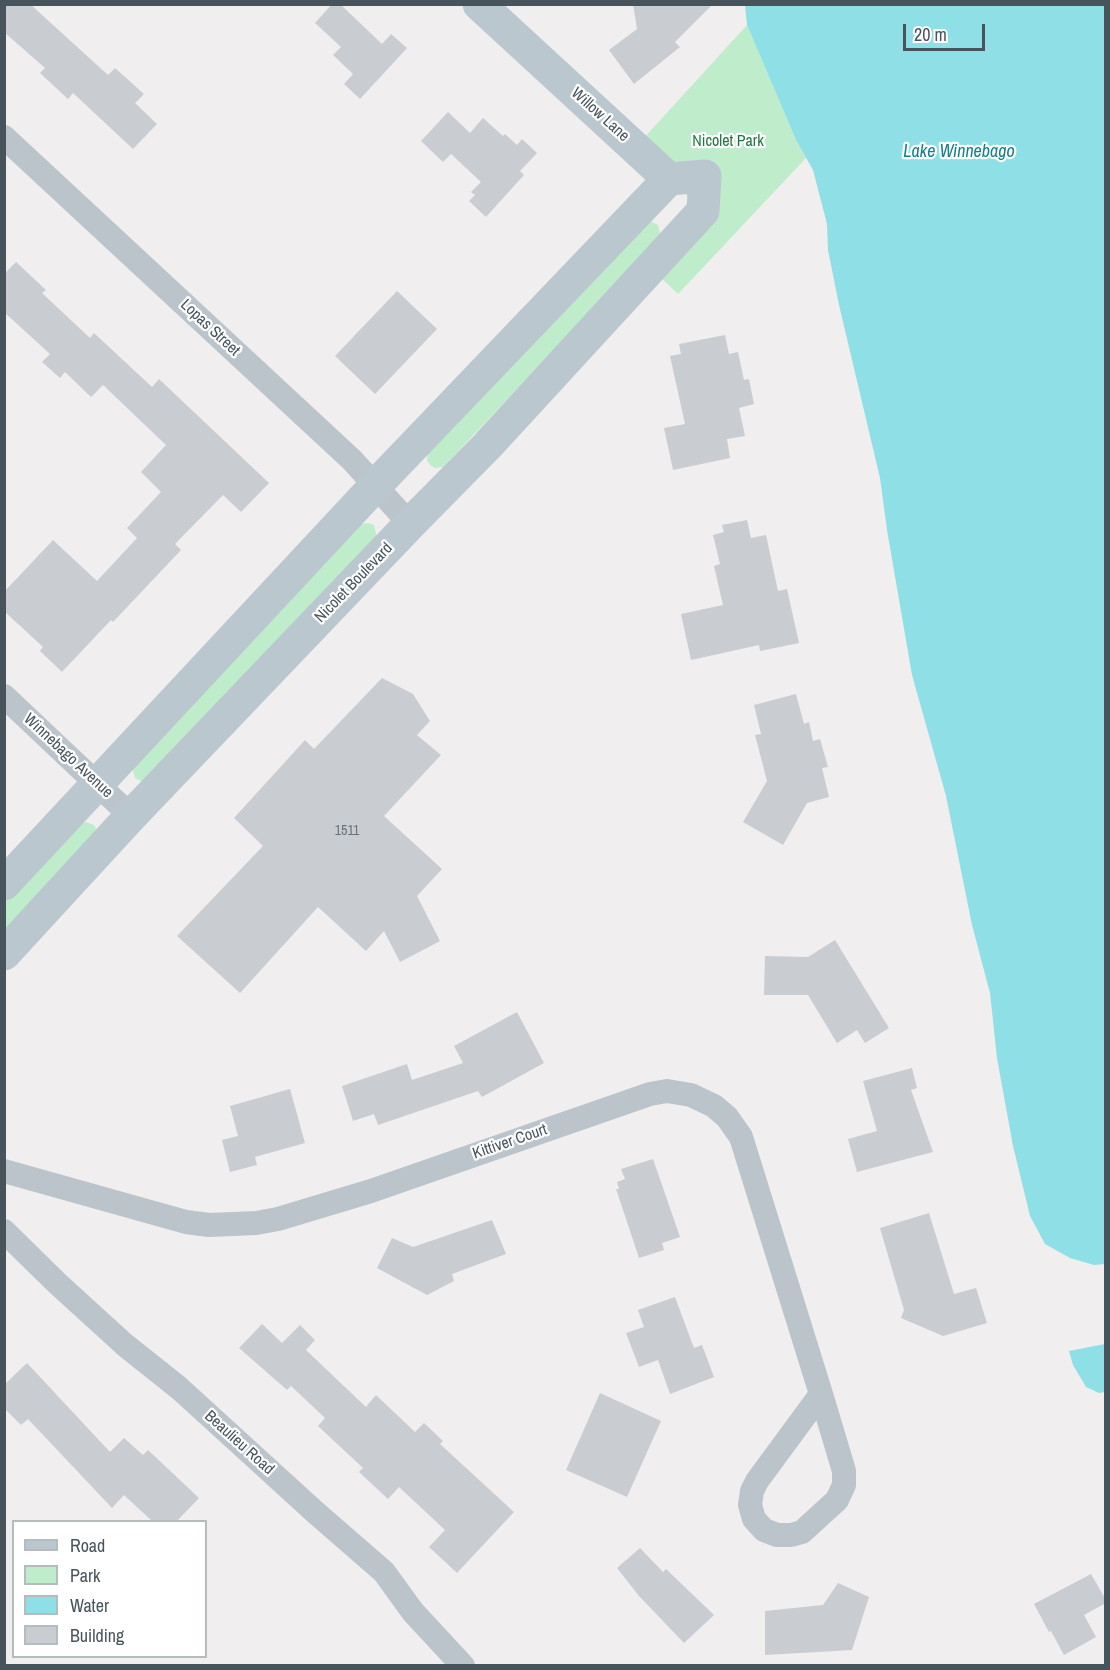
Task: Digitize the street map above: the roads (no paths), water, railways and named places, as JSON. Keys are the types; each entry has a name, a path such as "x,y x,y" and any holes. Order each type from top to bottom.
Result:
{"street":[{"name":"Willow Lane","path":"479,4 669,179"},
{"name":"Lopas Street","path":"4,137 352,460 410,524"},
{"name":"Nicolet Boulevard","path":"4,954 131,816 487,446 703,211 705,176 669,179"},
{"path":"4,884 99,785 376,485 669,179"},
{"name":"Winnebago Avenue","path":"4,696 131,816"},
{"name":"Kittiver Court","path":"4,1171 186,1222 209,1225 255,1223 278,1219 371,1191 650,1094 667,1092 691,1095 714,1106 727,1117 741,1137 821,1394 844,1471 844,1485 837,1500 802,1532 777,1536 764,1530 754,1519 750,1505 752,1491 821,1394"},
{"name":"Beaulieu Road","path":"4,1231 125,1345 179,1388 384,1572 413,1612 463,1665"}],"water":[{"name":"Lake Winnebago","path":"745,5 1105,5 1105,1264 1094,1265 1070,1258 1045,1244 1030,1216 1013,1146 997,1058 990,993 972,925 946,796 912,675 880,478 839,305 828,250 827,224 813,170 796,140 747,25"},
{"path":"1105,1344 1105,1392 1099,1393 1086,1387 1073,1365 1069,1351"}],"park label":[{"name":"Nicolet Park","path":"728,142"}]}
